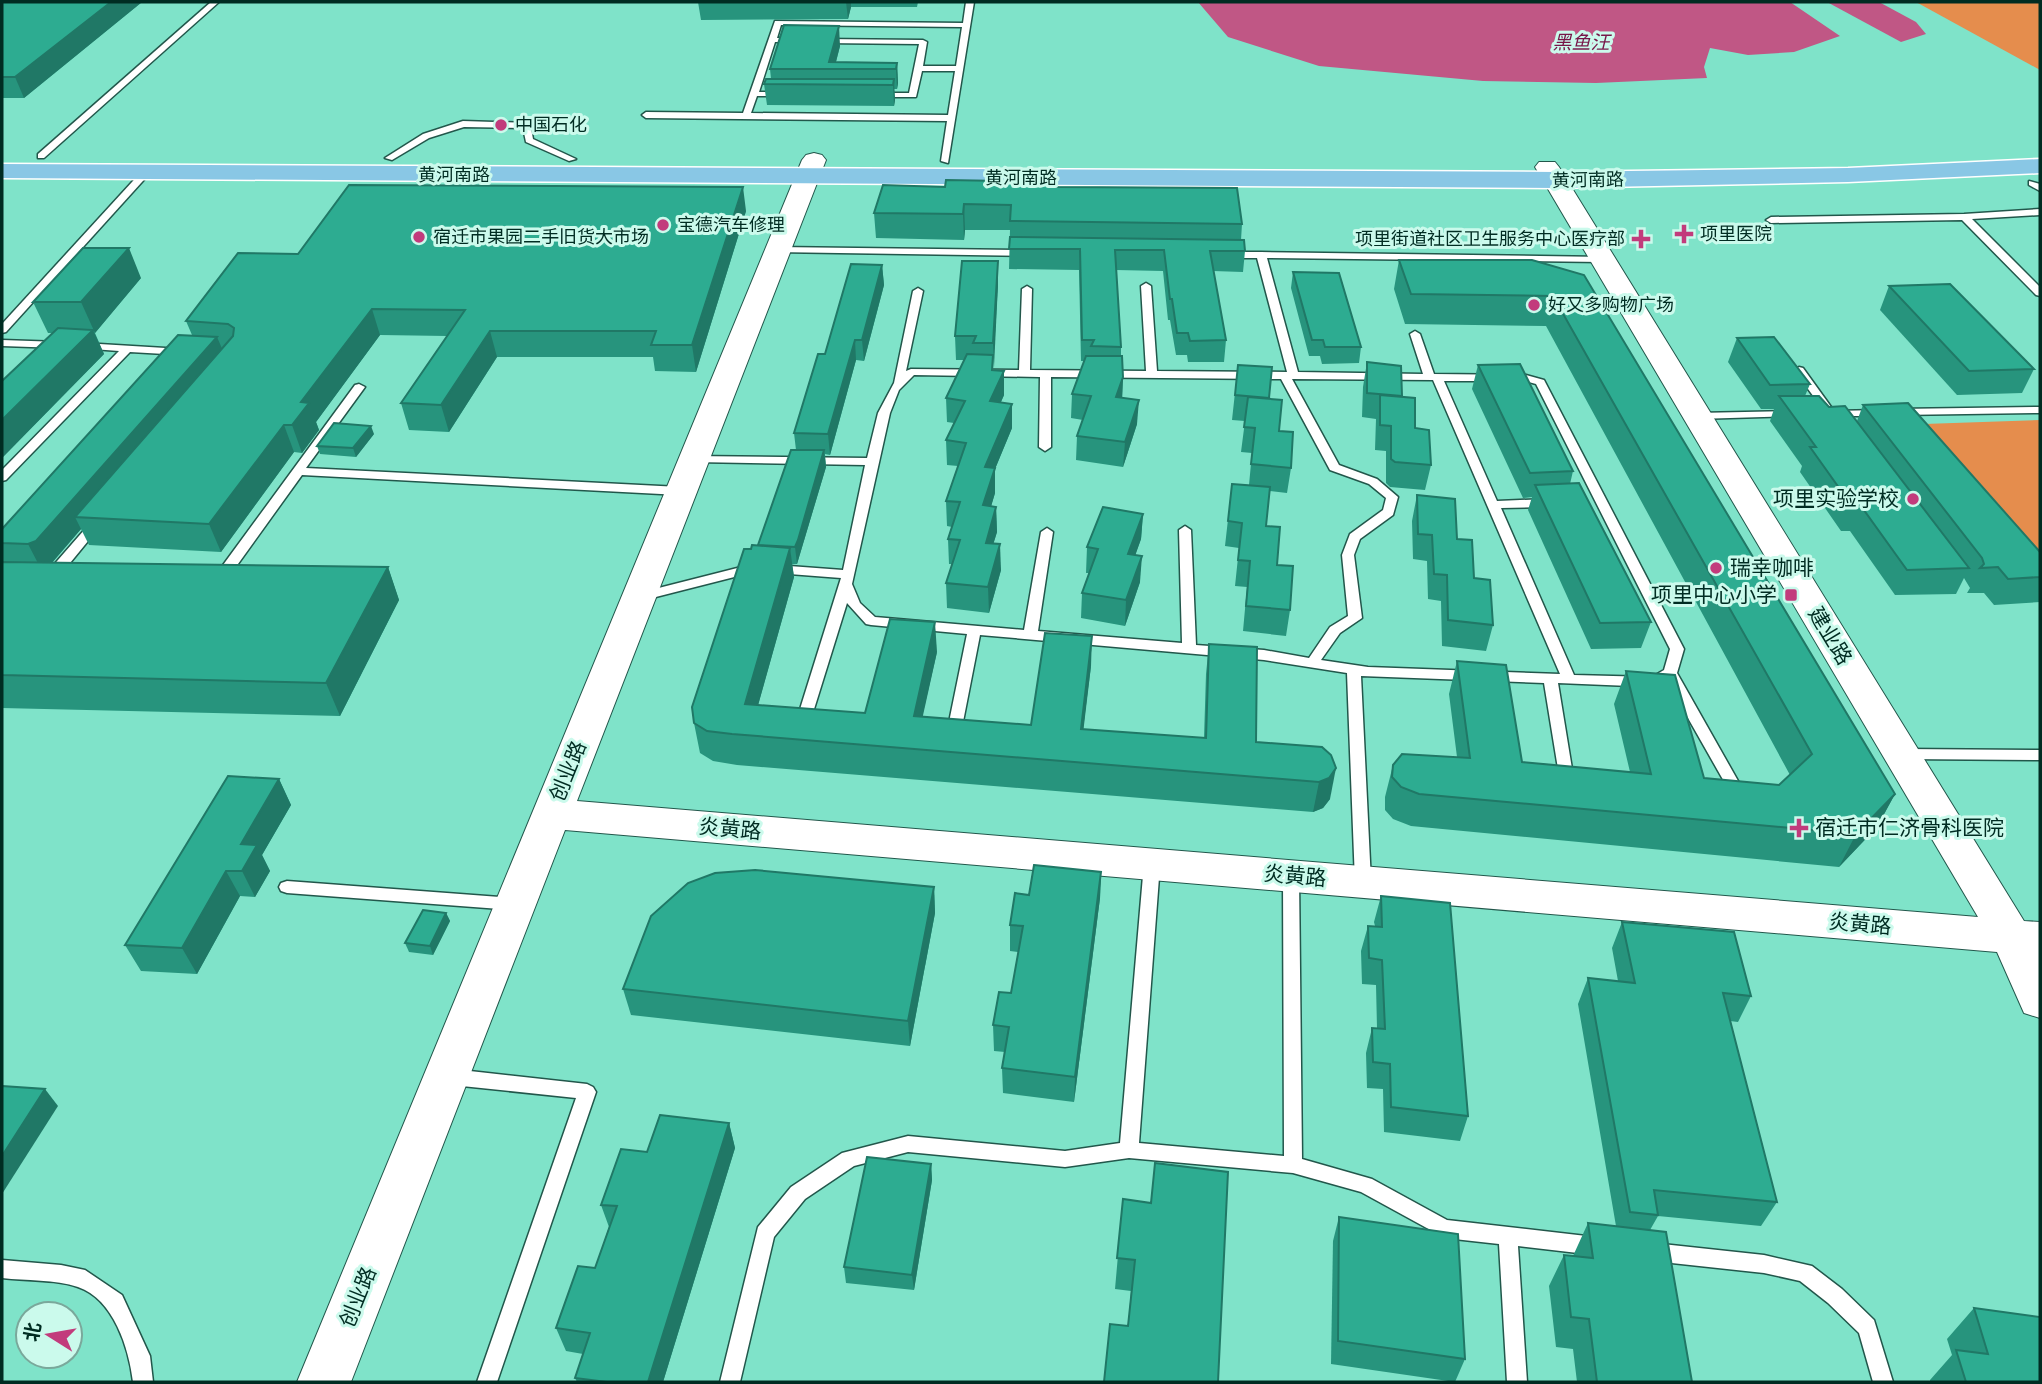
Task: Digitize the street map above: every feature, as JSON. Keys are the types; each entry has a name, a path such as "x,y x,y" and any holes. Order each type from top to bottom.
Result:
{"main road":[{"name":"黄河南路","path":"2,171 658,180 946,162 1551,174 2040,155"},
{"name":"黄河南路","path":"2,156 572,159 811,169 2038,179"}],"street":[{"name":"创业路","path":"324,1382 811,169"},
{"name":"建业路","path":"1551,174 1902,754 2026,938 2040,1000"},
{"name":"炎黄路","path":"550,814 2026,938"}],"lane":[{"path":"41,156 215,2"},
{"path":"946,162 970,2"},
{"path":"746,116 778,23 967,25"},
{"path":"772,40 800,40"},
{"path":"813,40 923,42 913,95 873,95"},
{"path":"918,68 960,69"},
{"path":"754,94 793,94"},
{"path":"646,115 952,118"},
{"path":"389,159 426,136 463,124 527,125 529,141 572,159"},
{"path":"2,330 146,172"},
{"path":"1771,220 1964,217 2040,212"},
{"path":"1964,217 2040,293"},
{"path":"778,250 1040,253"},
{"path":"1219,255 1602,259"},
{"path":"1261,255 1288,375 1334,467 1378,484 1392,497 1389,512 1354,537 1348,555 1355,618 1335,630 1312,663"},
{"path":"1146,286 1152,374"},
{"path":"1024,373 1027,289"},
{"path":"803,722 847,579 872,462 887,404 898,381 918,291"},
{"path":"1415,334 1569,679"},
{"path":"2,343 195,353"},
{"path":"27,360 44,344"},
{"path":"2,477 127,349"},
{"path":"1795,365 1820,414 1839,425"},
{"path":"898,381 911,372 1526,378 1540,382 1594,501 1676,649 1670,673 1739,796"},
{"path":"1045,447 1046,373"},
{"path":"209,593 359,387"},
{"path":"1698,416 2040,410"},
{"path":"298,471 687,474 872,462"},
{"path":"1493,505 1560,502"},
{"path":"29,576 43,576 56,571 101,518"},
{"path":"1185,530 1189,649"},
{"path":"1030,636 1047,532"},
{"path":"637,598 733,571 754,568 847,579"},
{"path":"847,579 854,605 871,621 1189,649 1354,669 1654,682 1670,673"},
{"path":"954,732 974,632"},
{"path":"1354,669 1363,882"},
{"path":"1550,678 1567,781"},
{"path":"1902,754 2040,755"},
{"path":"1129,1150 1152,864"},
{"path":"1291,876 1293,1165"},
{"path":"288,887 514,904"},
{"path":"446,1077 587,1092 487,1382"},
{"path":"730,1382 765,1233 798,1192 849,1159 908,1144 1065,1159 1129,1150 1293,1165 1365,1185 1445,1229 1763,1264 1805,1273 1835,1296 1867,1327 1883,1382"},
{"path":"1508,1236 1517,1382"},
{"path":"2,1269 85,1279 115,1302 141,1356 143,1382"}],"shaded area":[{"path":"1916,2 2040,2 2040,70"},
{"path":"2040,420 2040,563 1924,424"}],"water":[{"name":"黑鱼汪","path":"1198,2 1790,2 1840,36 1794,52 1748,55 1710,48 1704,67 1707,78 1596,83 1483,81 1319,66 1228,37"},
{"path":"1827,2 1879,2 1916,22 1926,34 1901,42"}],"building":[{"path":"2,2 111,2 15,77 2,77"},
{"path":"784,25 839,26 829,62 897,63 896,69 770,69"},
{"path":"766,79 894,79 893,85 764,84"},
{"path":"946,180 1054,182 1054,187 1237,188 1242,224 1010,221 1011,205 964,204 963,214 874,213 883,185 945,187"},
{"path":"349,185 743,187 692,345 651,345 656,331 490,331 441,405 401,403 465,310 372,309 301,402 309,403 292,425 284,425 209,524 75,517 233,336 234,328 228,324 186,321 238,253 298,254"},
{"path":"1010,237 1244,240 1245,251 1210,251 1226,340 1190,341 1188,333 1177,333 1164,250 1115,250 1121,347 1091,346 1094,340 1082,340 1080,249 1009,249"},
{"path":"83,248 129,248 81,302 33,302"},
{"path":"1399,260 1532,260 1584,275 1895,794 1856,834 1419,794 1401,787 1392,777 1393,765 1402,754 1470,758 1457,661 1506,665 1522,762 1651,774 1626,671 1675,675 1704,778 1779,785 1812,754 1553,296 1411,294"},
{"path":"962,261 998,261 993,343 973,343 976,336 955,336"},
{"path":"851,264 882,265 862,340 855,340 828,434 794,433 818,354 825,354"},
{"path":"1293,272 1339,273 1361,347 1325,347 1323,340 1312,340"},
{"path":"1950,284 2034,369 1969,371 1889,286"},
{"path":"58,328 93,330 2,420 2,381"},
{"path":"178,335 217,337 36,541 28,544 2,543 2,529"},
{"path":"1774,337 1810,384 1770,385 1737,338"},
{"path":"967,354 993,355 992,370 1004,371 990,401 1012,404 985,467 995,468 983,505 996,507 986,543 1000,544 988,587 946,583 960,540 948,539 960,502 946,501 966,443 946,440 965,401 946,398"},
{"path":"1086,356 1122,356 1123,377 1116,397 1139,400 1125,442 1077,436 1091,396 1072,394"},
{"path":"1367,362 1401,366 1402,396 1367,393"},
{"path":"1520,364 1573,471 1530,473 1478,365"},
{"path":"1238,365 1272,367 1269,398 1235,395"},
{"path":"1380,395 1415,398 1415,428 1429,430 1431,465 1395,462 1391,459 1391,426 1380,425"},
{"path":"1779,396 1819,396 1829,407 1845,406 1969,568 1907,570 1861,506 1852,506 1810,447 1816,447"},
{"path":"1248,397 1282,400 1279,431 1293,432 1291,468 1251,464 1255,428 1244,427"},
{"path":"1908,403 2040,552 2040,577 2008,579 1998,567 1980,568 1984,564 1982,558 1863,405"},
{"path":"334,423 371,426 353,448 317,446"},
{"path":"791,450 824,450 798,540 795,547 758,545"},
{"path":"1579,483 1651,622 1600,623 1535,485"},
{"path":"1232,484 1270,487 1266,526 1280,527 1277,565 1293,566 1290,610 1246,606 1250,561 1238,560 1242,523 1228,521"},
{"path":"1417,495 1455,499 1457,539 1472,540 1474,578 1490,580 1493,625 1448,620 1447,575 1434,574 1432,535 1418,534"},
{"path":"1103,507 1143,514 1128,554 1142,556 1126,600 1082,593 1098,549 1087,547"},
{"path":"752,545 790,548 745,704 865,713 890,619 935,622 914,716 1031,725 1045,633 1092,636 1081,729 1206,738 1209,644 1257,647 1256,742 1322,747 1331,755 1336,768 1329,778 1319,782 707,731 694,723 692,707 744,549 751,549"},
{"path":"2,562 388,567 326,683 2,675"},
{"path":"228,776 279,779 241,844 257,845 242,871 226,871 182,948 125,945"},
{"path":"1034,865 1101,872 1075,1077 1002,1068 1009,1027 993,1025 999,992 1011,993 1023,926 1010,925 1015,893 1029,895"},
{"path":"755,870 934,887 908,1021 623,989 651,916 688,883 715,873"},
{"path":"1381,896 1450,903 1468,1116 1391,1107 1390,1064 1373,1062 1372,1028 1385,1029 1382,960 1369,958 1368,926 1382,927"},
{"path":"423,910 446,913 430,946 405,943"},
{"path":"1622,922 1734,932 1751,996 1723,993 1777,1202 1654,1190 1658,1215 1630,1212 1588,978 1635,983"},
{"path":"2,1086 45,1089 2,1156"},
{"path":"660,1115 729,1123 648,1382 607,1382 575,1378 590,1333 556,1328 578,1266 595,1268 617,1206 601,1205 621,1149 647,1152"},
{"path":"867,1157 931,1164 912,1275 844,1267"},
{"path":"1155,1163 1228,1172 1218,1382 1104,1382 1110,1324 1128,1326 1135,1260 1117,1258 1123,1199 1151,1203"},
{"path":"1339,1217 1458,1234 1465,1359 1338,1341"},
{"path":"1588,1223 1666,1232 1692,1382 1597,1382 1589,1319 1571,1317 1564,1255 1593,1258"},
{"path":"1974,1308 2040,1317 2040,1382 1966,1382 1956,1350 1988,1354"}],"place":[{"name":"中国石化","path":"501,125"},
{"name":"宝德汽车修理","path":"663,225"},
{"name":"项里医院","path":"1684,234"},
{"name":"宿迁市果园二手旧货大市场","path":"419,237"},
{"name":"项里街道社区卫生服务中心医疗部","path":"1641,239"},
{"name":"好又多购物广场","path":"1534,305"},
{"name":"项里实验学校","path":"1913,499"},
{"name":"瑞幸咖啡","path":"1716,568"},
{"name":"项里中心小学","path":"1791,595"},
{"name":"宿迁市仁济骨科医院","path":"1799,828"}]}
